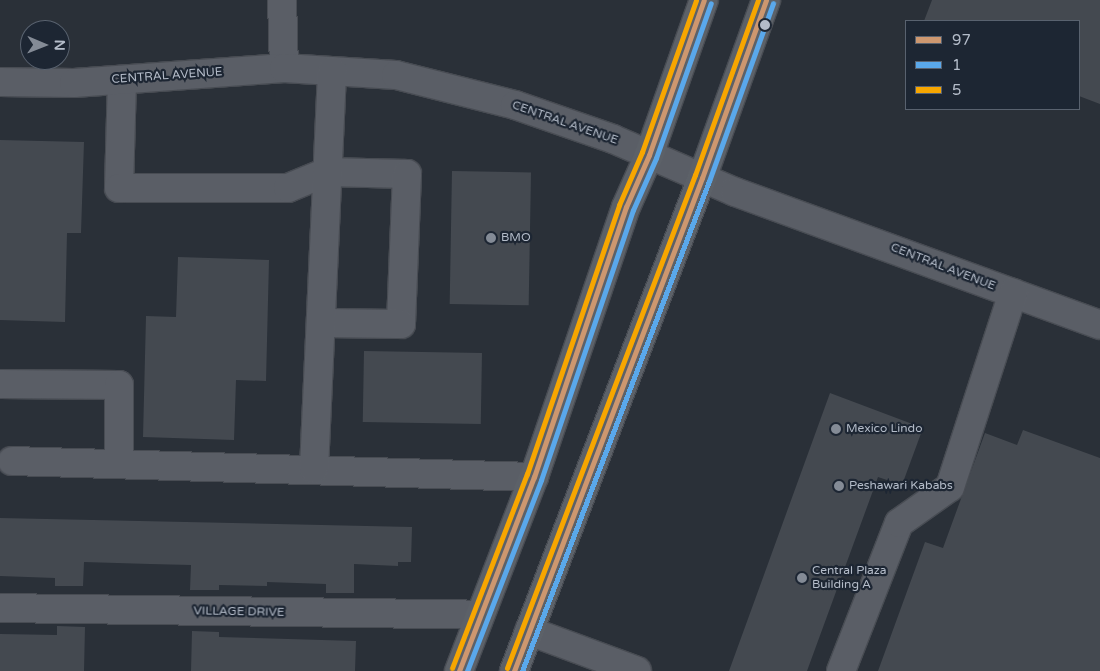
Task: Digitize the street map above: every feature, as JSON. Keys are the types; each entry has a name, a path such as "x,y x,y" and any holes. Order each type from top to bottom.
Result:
{"main road":[{"path":"459,671 534,476 626,208 649,155 704,0"},
{"path":"514,671 702,178 766,0"}],"street":[{"path":"282,0 284,68"},
{"name":"CENTRAL AVENUE","path":"0,82 74,83 284,68 396,75 515,105 649,155 702,178 1100,325"},
{"path":"314,470 332,71"},
{"path":"122,80 119,188 288,188 327,172 407,174 401,324 320,323"},
{"path":"841,671 899,523 950,487 1013,294"},
{"path":"0,384 119,386 119,464"},
{"path":"12,461 534,476"},
{"name":"VILLAGE DRIVE","path":"0,608 479,615"},
{"path":"528,631 637,671"}],"building":[{"path":"932,0 1100,0 1100,104 1080,96 1080,20 924,20"},
{"path":"0,140 84,142 81,233 67,233 65,322 0,320"},
{"name":"BMO","path":"452,171 531,172 529,305 450,304"},
{"path":"178,257 269,260 266,381 236,380 234,440 143,437 146,316 176,317"},
{"path":"364,351 482,353 481,424 363,422"},
{"name":"Central Plaza Building A","path":"830,393 923,428 902,485 878,477 807,671 729,671"},
{"path":"1023,430 1100,458 1100,671 878,671 925,542 943,548 985,433 1017,445"},
{"path":"0,518 412,527 411,562 398,562 398,566 354,564 354,593 326,593 326,584 267,582 267,586 219,585 219,590 190,590 191,565 84,562 83,586 55,586 55,578 0,576"},
{"path":"57,626 85,627 84,671 0,671 0,634 57,635"},
{"path":"192,631 219,632 219,637 356,641 355,671 191,671"}],"transit line":[{"name":"5","path":"452,668 527,474 619,205 642,152 696,0"},
{"name":"97","path":"459,671 534,477 626,207 649,155 704,0"},
{"name":"5","path":"507,668 695,175 758,0"},
{"name":"97","path":"514,671 702,178 766,0"},
{"name":"1","path":"467,671 541,480 633,210 656,158 711,3"},
{"name":"1","path":"522,671 709,181 773,3"}],"place":[{"name":"BMO","path":"491,238"},
{"name":"Mexico Lindo","path":"836,429"},
{"name":"Peshawari Kababs","path":"839,486"},
{"name":"Central Plaza Building A","path":"802,578"}]}
